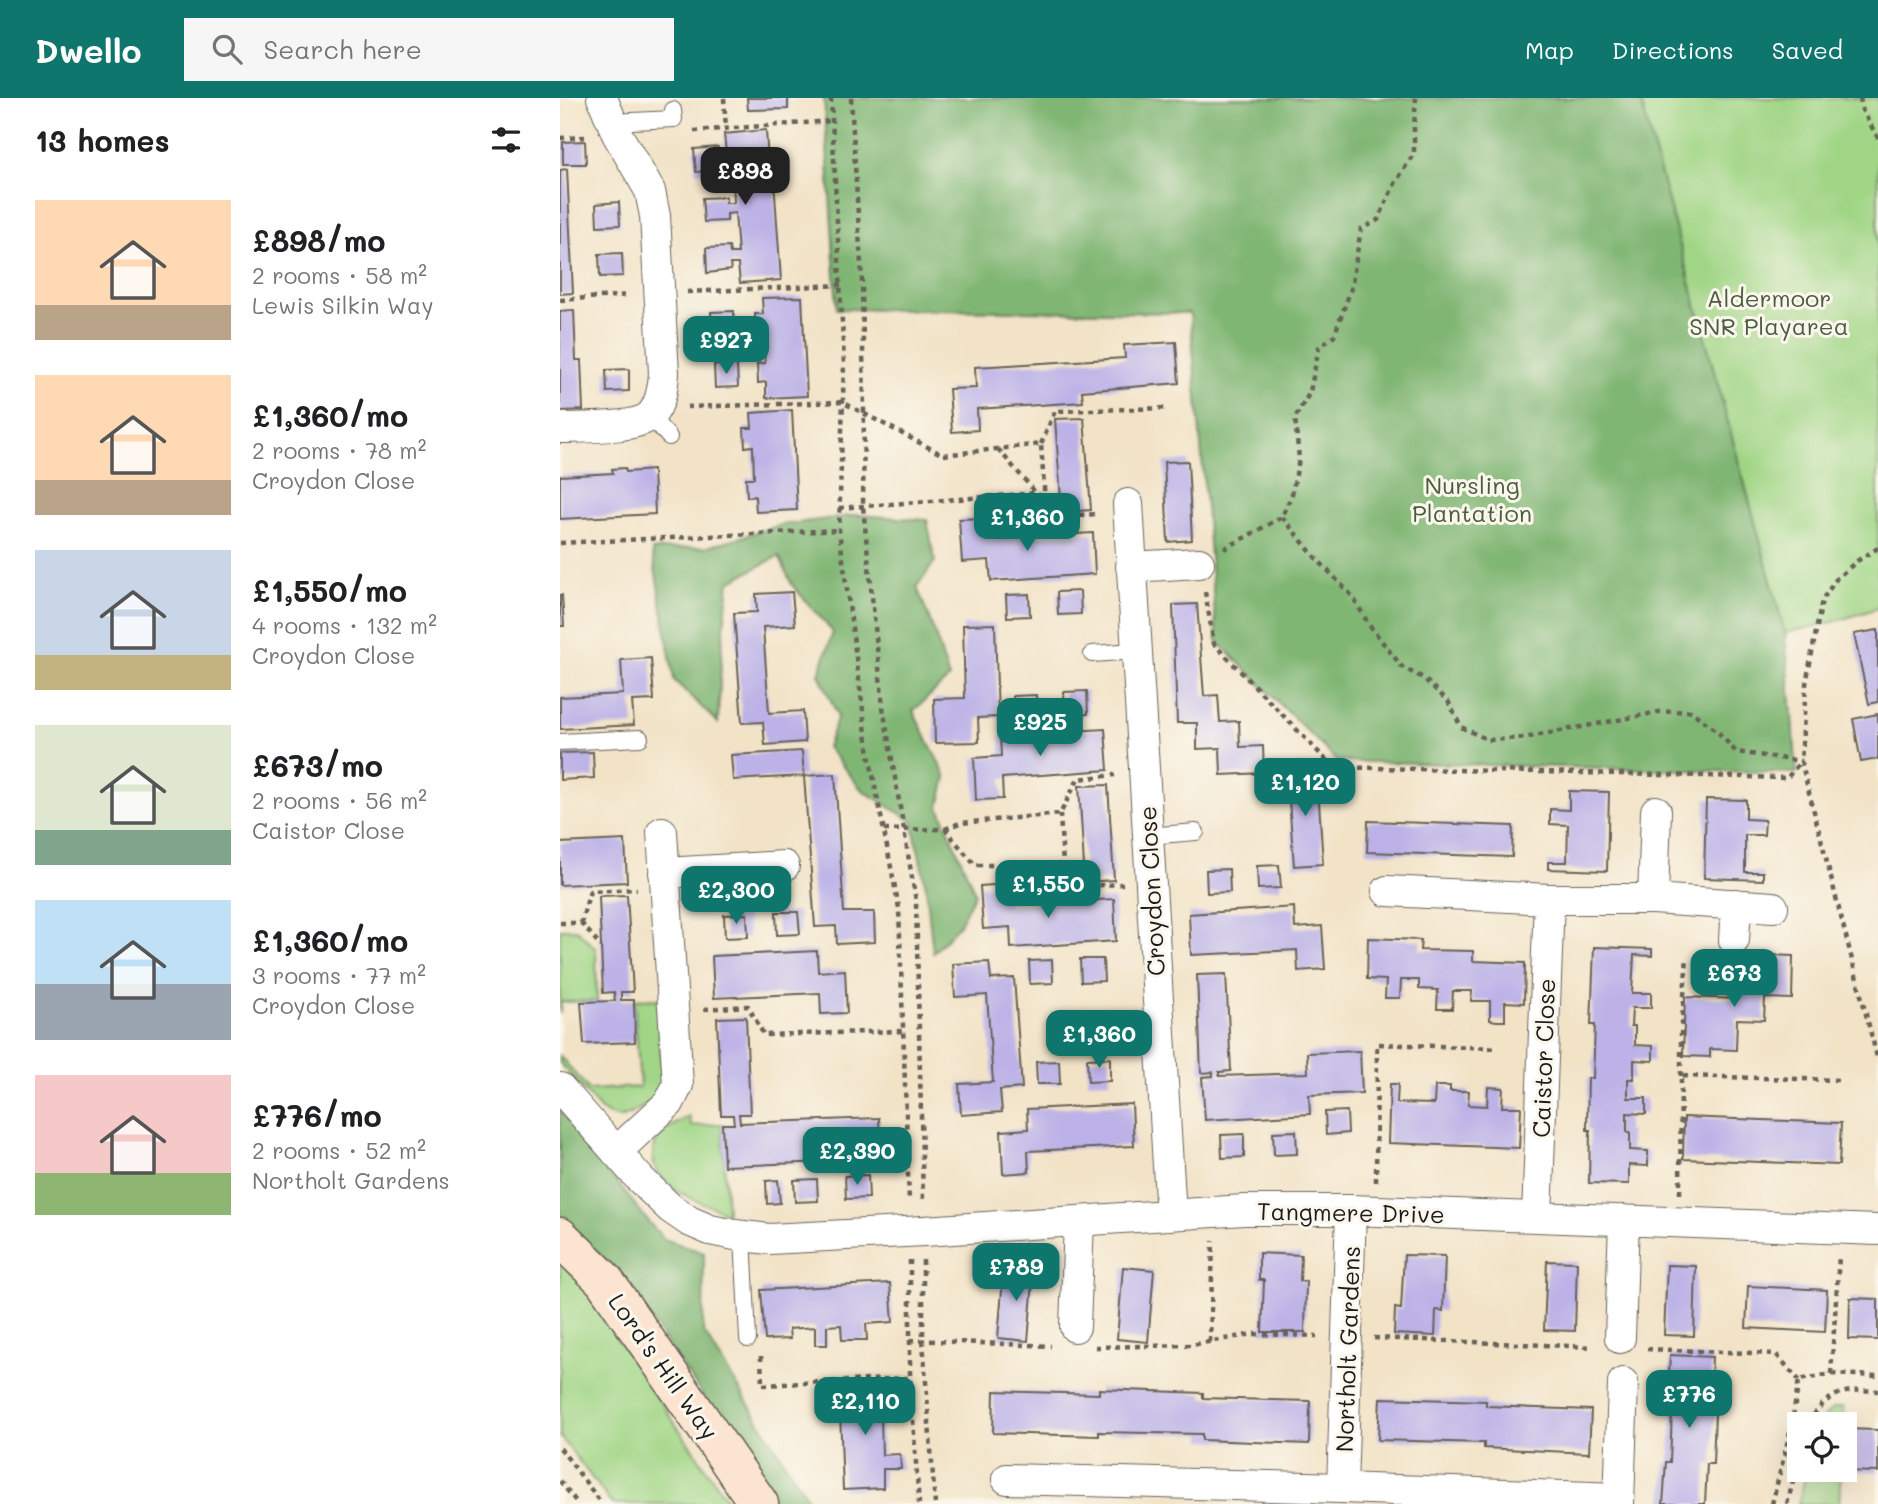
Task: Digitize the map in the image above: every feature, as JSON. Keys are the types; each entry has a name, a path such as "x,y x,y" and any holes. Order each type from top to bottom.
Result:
{"street":[{"path":"560,428 658,420 662,393 664,373 650,191 617,134 607,110"},
{"name":"Croydon Close","path":"1128,508 1171,1215"},
{"path":"1131,567 1199,563"},
{"path":"1653,899 1656,811"},
{"path":"616,1152 669,1103 678,1086 662,832"},
{"path":"665,880 784,866"},
{"path":"1387,891 1549,899 1653,899 1773,907"},
{"name":"Caistor Close","path":"1537,1217 1549,899"},
{"path":"1734,940 1736,904"},
{"name":"Tangmere Drive","path":"560,1088 640,1179 670,1208 689,1221 710,1230 769,1239 1244,1210 1363,1210 1878,1230"},
{"name":"Northolt Gardens","path":"1342,1488 1363,1210"},
{"path":"1620,1338 1624,1220"},
{"path":"1074,1327 1079,1221"},
{"name":"Lord's Hill Way","path":"560,1237 604,1280 759,1504"},
{"name":"Northolt Gardens","path":"1007,1479 1342,1488 1619,1501 1623,1383"}],"lane":[{"path":"607,110 674,119 673,110"},
{"path":"1092,653 1136,651"},
{"path":"560,742 640,738"},
{"path":"1147,836 1196,832"},
{"path":"1118,1023 1159,1022"},
{"path":"743,1236 755,1342"}],"path":[{"path":"724,98 726,129"},
{"path":"831,98 844,363 839,530 869,755 899,908 903,1031 935,1504"},
{"path":"850,98 862,282 863,506 883,707 916,901 917,1231 910,1378 919,1504"},
{"path":"1416,98 1414,153 1393,187 1378,220 1362,229 1351,289 1334,336 1319,347 1310,392 1295,418 1299,459 1292,494 1282,517 1199,563 1214,644 1333,767 1787,778 1801,761"},
{"path":"1860,98 1862,110 1878,138"},
{"path":"685,131 832,121"},
{"path":"560,300 841,285"},
{"path":"658,420 842,402 943,455 1041,444"},
{"path":"1045,502 1041,444 1055,411 1170,408"},
{"path":"998,449 1037,494 1061,516 1128,508"},
{"path":"839,508 1037,494"},
{"path":"1282,517 1353,597 1369,625 1402,667 1423,678 1448,701 1461,727 1488,740 1524,738 1660,712 1691,711 1718,732 1736,752 1801,761"},
{"path":"560,543 839,530"},
{"path":"1878,548 1837,578 1822,600 1805,684 1801,761 1878,1061"},
{"path":"1144,772 1079,779 1060,814 1063,865 1084,886 1150,883"},
{"path":"884,830 945,829 960,823 1060,814"},
{"path":"945,829 975,865 1063,865"},
{"path":"581,923 590,891 665,880"},
{"path":"560,923 581,923 601,946"},
{"path":"1677,1222 1681,1183 1681,1034 1687,957"},
{"path":"674,1010 748,1006 764,1035 903,1031"},
{"path":"1363,1210 1377,1044 1497,1048"},
{"path":"1681,1076 1840,1080"},
{"path":"1210,1342 1214,1212"},
{"path":"1831,1374 1840,1228"},
{"path":"755,1342 762,1385 910,1378"},
{"path":"1772,1504 1791,1428 1799,1380 1831,1374 1878,1376"},
{"path":"1815,1412 1829,1398 1851,1391 1878,1391"},
{"path":"560,1448 602,1504"},
{"path":"560,1480 578,1504"},
{"path":"1787,1504 1793,1482"}],"green space":[{"name":"Nursling Plantation","path":"824,98 1640,98 1785,633 1797,773 1337,761 1217,641 1190,313 837,309"},
{"name":"Aldermoor SNR Playarea","path":"1640,98 1878,98 1878,608 1785,633"},
{"path":"858,515 927,520 935,561 917,587 949,678 913,711 946,777 939,807 975,893 959,925 933,953 926,887 912,821 862,790 827,747 838,716 819,674 833,632 792,585 779,556 729,582 718,723 674,680 652,550 707,547 781,525"},
{"path":"560,929 576,929 596,949 597,1001 561,1002 560,1014"},
{"path":"658,999 662,1078 659,1090 634,1112 621,1117 612,1116 600,1109 560,1063 560,1056 589,1090 640,1087 634,1000"},
{"path":"560,1110 664,1239 704,1253 703,1331 811,1504 777,1504 618,1272 560,1216"},
{"path":"689,1116 691,1126 722,1124 727,1213 673,1189 661,1178 654,1165 653,1151 659,1137"},
{"path":"560,1262 585,1286 605,1321 730,1504 612,1504 560,1436"},
{"path":"1843,1407 1843,1412 1829,1412"},
{"path":"1804,1482 1840,1482 1839,1504 1798,1504"}],"building":[{"path":"747,98 788,98 788,109 748,110"},
{"path":"766,130 769,180 774,180 781,280 740,283 738,264 730,264 731,270 707,273 706,248 729,247 730,253 738,253 735,213 727,214 727,221 704,222 702,198 726,197 726,203 734,203 733,182 728,183 727,164 719,164 720,170 696,172 694,149 718,147 718,153 726,153 724,134"},
{"path":"585,141 586,164 563,164 563,142"},
{"path":"567,169 573,293 560,294 560,170"},
{"path":"619,202 620,225 597,226 596,204"},
{"path":"622,253 623,276 600,277 599,254"},
{"path":"802,297 807,396 766,398 766,382 758,383 757,364 765,363 763,333 755,333 755,314 763,314 762,298"},
{"path":"574,310 576,360 581,360 583,410 560,411 560,311"},
{"path":"734,311 735,334 712,334 711,312"},
{"path":"1176,342 1179,383 1082,391 1083,402 977,409 978,430 952,432 949,389 976,388 975,367 1125,358 1124,345"},
{"path":"714,365 737,365 738,387 715,388"},
{"path":"629,369 629,391 607,392 606,370"},
{"path":"792,410 797,510 756,512 755,496 747,497 746,478 754,478 753,446 745,447 744,428 752,428 751,413"},
{"path":"1084,418 1091,510 1062,512 1055,419"},
{"path":"1188,461 1192,540 1168,542 1164,462"},
{"path":"625,468 626,472 653,470 655,514 560,519 560,476 613,473 612,469"},
{"path":"986,518 987,539 1093,533 1095,574 991,581 989,560 962,562 959,519"},
{"path":"1080,591 1081,614 1058,615 1057,592"},
{"path":"792,592 795,625 763,627 769,713 803,711 805,742 765,745 763,722 742,723 734,613 757,612 756,594"},
{"path":"1029,594 1030,616 1007,617 1006,595"},
{"path":"562,595 564,626 560,626"},
{"path":"1197,604 1204,696 1218,695 1220,722 1239,721 1240,747 1263,746 1264,773 1221,775 1220,748 1197,749 1197,723 1177,723 1173,605"},
{"path":"995,624 998,717 978,718 979,742 935,743 934,699 965,698 963,625"},
{"path":"1878,630 1878,702 1869,704 1854,634"},
{"path":"651,658 654,700 632,701 634,725 560,729 560,697 623,694 621,660"},
{"path":"1087,691 1088,714 1065,715 1064,692"},
{"path":"1036,695 1037,718 1014,719 1013,696"},
{"path":"1878,714 1878,759 1861,762 1853,719"},
{"path":"1105,729 1108,770 1002,778 1003,799 976,800 974,758 1001,756 1000,735"},
{"path":"802,751 804,776 733,780 731,755"},
{"path":"593,752 594,778 560,780 560,753"},
{"path":"1317,771 1323,864 1294,866 1287,773"},
{"path":"835,774 844,912 874,912 875,942 837,944 836,926 815,927 804,776"},
{"path":"1108,785 1114,880 1085,882 1079,786"},
{"path":"1569,791 1609,792 1607,871 1548,869 1548,862 1567,862 1568,825 1550,824 1550,809 1569,810"},
{"path":"1706,799 1746,800 1746,819 1765,820 1764,835 1745,835 1745,872 1763,872 1763,880 1704,878"},
{"path":"1368,821 1513,826 1512,857 1367,852"},
{"path":"625,840 627,882 560,885 560,843"},
{"path":"1279,865 1281,888 1258,889 1257,866"},
{"path":"1229,869 1230,892 1207,893 1206,870"},
{"path":"1007,884 1008,905 1114,899 1116,941 1011,948 1010,927 983,929 980,886"},
{"path":"627,895 633,992 621,992 621,1000 634,1000 635,1042 584,1044 581,1002 615,1001 614,992 603,993 599,896"},
{"path":"1294,907 1295,928 1322,926 1325,969 1298,971 1297,950 1191,955 1189,914"},
{"path":"776,912 798,912 800,934 777,935"},
{"path":"747,914 748,937 725,938 724,915"},
{"path":"1368,938 1421,940 1420,950 1473,951 1473,961 1525,963 1524,1003 1505,1002 1505,1021 1490,1020 1490,1001 1471,1001 1472,991 1453,991 1452,1009 1437,1009 1438,990 1419,989 1419,980 1401,980 1400,998 1385,998 1386,980 1367,979"},
{"path":"1594,947 1652,949 1652,956 1634,955 1632,993 1651,993 1651,1008 1632,1008 1631,1026 1635,1026 1635,1045 1653,1046 1653,1061 1634,1060 1634,1079 1628,1079 1628,1098 1646,1098 1646,1114 1627,1113 1630,1150 1648,1151 1648,1166 1629,1165 1629,1184 1589,1183 1588,1078 1593,1078 1595,1025 1591,1025"},
{"path":"817,951 818,972 845,970 847,1013 821,1014 820,993 714,998 712,956"},
{"path":"1767,955 1793,956 1792,999 1765,998 1764,1020 1737,1019 1736,1050 1710,1049 1710,1057 1683,1056 1685,997 1738,999 1739,976 1766,978"},
{"path":"1080,959 1103,959 1104,981 1081,982"},
{"path":"1052,960 1053,983 1030,984 1029,961"},
{"path":"989,962 991,979 1014,978 1022,1088 1000,1090 1002,1112 961,1115 959,1084 993,1082 987,995 955,997 953,964"},
{"path":"1226,974 1231,1071 1219,1072 1219,1076 1308,1073 1307,1053 1360,1051 1362,1093 1309,1095 1310,1114 1205,1120 1202,1077 1213,1076 1213,1072 1201,1073 1197,975"},
{"path":"746,1017 750,1114 739,1114 740,1123 879,1118 881,1160 724,1166 722,1124 734,1124 733,1115 721,1115 717,1018"},
{"path":"1110,1058 1110,1081 1088,1082 1087,1059"},
{"path":"1059,1061 1060,1084 1037,1084 1036,1062"},
{"path":"1390,1084 1398,1084 1397,1103 1434,1104 1435,1086 1450,1086 1450,1091 1469,1091 1468,1105 1487,1106 1488,1087 1503,1088 1502,1107 1521,1107 1519,1148 1388,1143"},
{"path":"1132,1104 1134,1146 1028,1151 1029,1172 1003,1174 1001,1131 1028,1129 1027,1109"},
{"path":"1347,1111 1348,1133 1326,1135 1325,1112"},
{"path":"1684,1117 1841,1123 1839,1165 1683,1159"},
{"path":"1296,1131 1297,1154 1274,1155 1273,1132"},
{"path":"1244,1134 1244,1157 1222,1158 1221,1135"},
{"path":"868,1175 869,1198 846,1199 845,1176"},
{"path":"817,1179 818,1201 795,1202 794,1180"},
{"path":"778,1180 780,1203 767,1204 766,1181"},
{"path":"1259,1253 1301,1255 1300,1281 1306,1281 1305,1332 1262,1332 1264,1280 1259,1280"},
{"path":"1404,1255 1445,1256 1443,1311 1436,1310 1435,1336 1394,1334 1395,1308 1401,1309"},
{"path":"1547,1261 1577,1262 1575,1331 1544,1330"},
{"path":"1667,1265 1696,1266 1694,1336 1664,1335"},
{"path":"1004,1266 1034,1269 1028,1341 998,1338"},
{"path":"1123,1267 1154,1270 1148,1342 1117,1339"},
{"path":"890,1283 893,1322 866,1324 867,1340 842,1340 841,1325 827,1326 827,1345 815,1345 815,1327 789,1329 790,1339 765,1340 761,1290"},
{"path":"1748,1286 1827,1290 1825,1332 1746,1328"},
{"path":"1850,1298 1878,1299 1878,1340 1849,1339"},
{"path":"1670,1355 1712,1357 1710,1411 1715,1412 1713,1464 1707,1464 1705,1504 1663,1504 1666,1462 1670,1462 1672,1410 1667,1410"},
{"path":"879,1384 880,1402 899,1401 899,1416 881,1417 882,1455 900,1454 901,1469 883,1469 883,1488 843,1490 839,1385"},
{"path":"1099,1389 1203,1393 1203,1398 1310,1401 1309,1444 1202,1440 1202,1434 1099,1432 1099,1436 993,1433 994,1391 1099,1394"},
{"path":"1380,1398 1486,1401 1486,1406 1591,1410 1589,1453 1484,1448 1484,1443 1378,1440"},
{"path":"1857,1429 1878,1430 1878,1472 1857,1471"}]}
